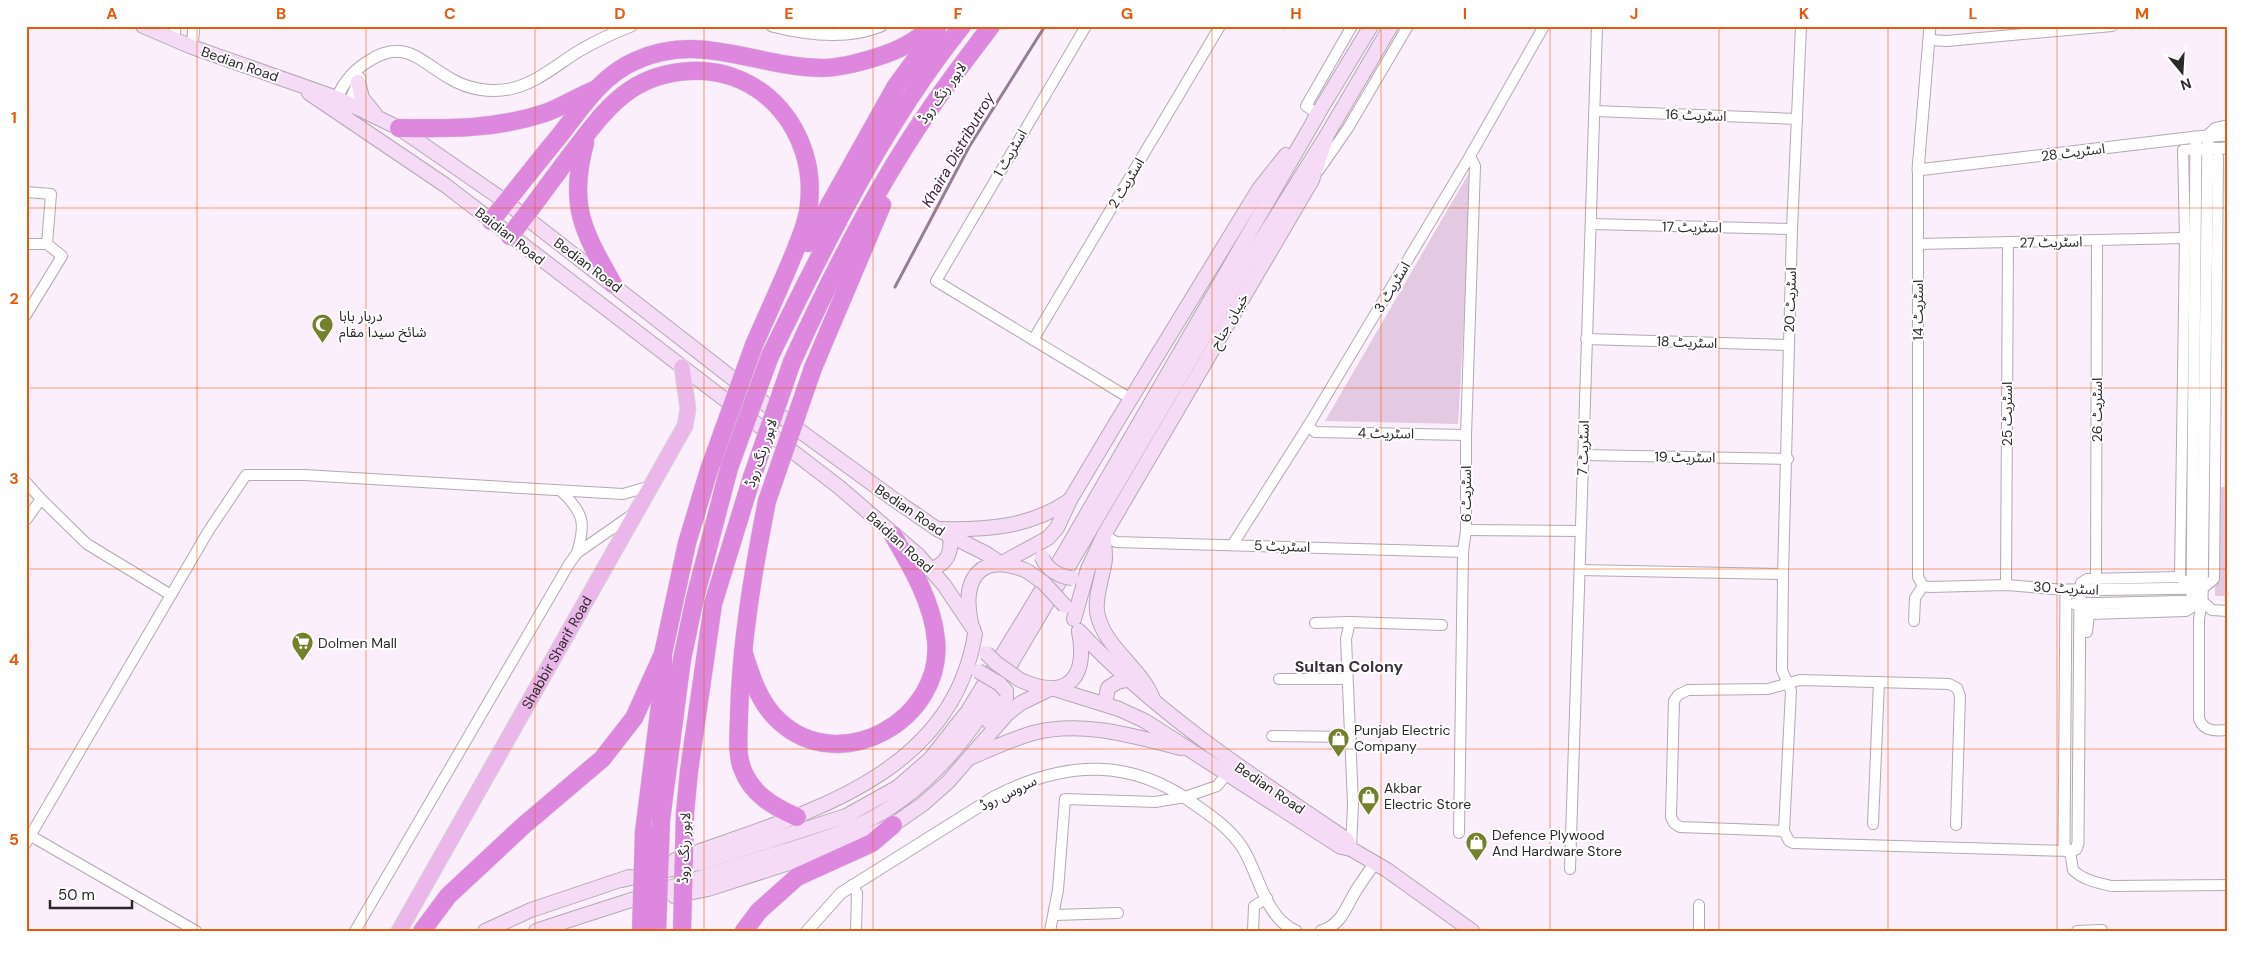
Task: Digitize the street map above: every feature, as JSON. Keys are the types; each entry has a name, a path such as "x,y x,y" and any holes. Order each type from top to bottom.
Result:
{"highway":[{"path":"491,220 594,90 618,70 634,61 674,50 705,48 798,66 841,67 888,54 909,44 932,26"},
{"path":"782,284 810,239 849,166 896,86 940,26"},
{"name":"لاہور رنگ روڈ","path":"657,931 660,820 682,658 694,598 729,468 770,356 811,271 863,174 928,70 962,26"},
{"name":"لاہور رنگ روڈ","path":"682,931 685,813 689,771 713,604 752,477 792,362 834,276 897,160 928,112 991,26"},
{"path":"510,236 588,133 616,102 630,90 662,75 706,70 726,74 747,82 777,104 798,134 804,149 810,182 806,221 782,284 754,345 709,470 688,544 664,654 663,681 644,832 640,931"},
{"path":"399,128 470,128 509,123 544,113 594,90"},
{"path":"588,133 577,184 580,217 589,241 613,284"},
{"path":"797,817 768,802 752,786 742,770 739,732 743,651 753,572 767,501 813,368 877,221 897,160"},
{"path":"743,651 751,676 768,708 780,722 806,738 830,743 859,740 893,727 906,718 919,704 932,677 936,664 936,638 923,594 893,535"},
{"path":"422,931 448,896 523,826 602,759 634,718 664,654"},
{"path":"744,931 759,911 797,877 872,844 892,825"},
{"path":"431,931 474,872"}],"main road":[{"name":"Bedian Road","path":"143,26 175,33 192,47 297,84 341,107 380,118 399,128 506,202 800,431 937,529 1001,563"},
{"path":"622,880 700,863 846,816 898,787 936,752 968,711 1057,566 1318,114 1371,26"},
{"name":"خیبان جناح","path":"1076,625 1088,569 1102,538 1312,180 1327,135 1391,26"},
{"path":"358,82 362,98 380,118"},
{"name":"Baidian Road","path":"341,107 839,487 893,535 918,554 932,569 974,631"},
{"path":"1231,769 1194,751 1145,721 1105,704 1020,680 1002,668 986,653 974,631 968,605 970,583 981,571 1001,563 1048,538 1062,519 1070,500 1259,189 1318,114"},
{"path":"536,931 619,906 853,828 898,802 945,762 980,716 1254,252 1327,135"},
{"name":"Shabbir Sharif Road","path":"399,931 686,426 688,409 682,367"},
{"path":"937,529 982,530 1004,527 1056,510 1070,500"},
{"path":"932,569 945,562 949,556 952,547 950,537"},
{"path":"1048,538 1048,545 1042,557 1044,563 1055,572 1072,578 1080,573 1092,545 1102,538 1105,560 1097,599 1099,618 1109,638 1148,687 1154,700"},
{"path":"619,906 708,889 845,845 892,825 933,795 970,758 994,726 1011,710 1072,679 1080,667 1082,652 1076,625 1066,606 1044,583 1027,572 1001,563"},
{"name":"Bedian Road","path":"1076,625 1127,680 1154,700 1231,769 1346,839 1351,849 1376,863 1472,931"},
{"path":"485,931 531,910 622,880 797,817 848,795 878,777 908,753 954,699 968,669 974,631"},
{"path":"931,728 939,727 973,674 978,671 1000,684 1006,691 1006,698 984,729 981,744"},
{"path":"1105,704 1108,688 1117,682 1127,680"},
{"path":"970,758 1015,739 1056,729 1084,728 1117,732 1194,751"}],"street":[{"path":"192,47 194,26"},
{"path":"341,107 350,75 366,62 384,53 406,52 416,55 451,79 477,89 508,89 544,75 579,52 631,26"},
{"path":"772,26 827,34 850,34 881,26"},
{"name":"اسٹریٹ 1","path":"1033,340 936,281 1086,26"},
{"name":"اسٹریٹ 2","path":"1033,340 1220,26"},
{"path":"1318,114 1306,106 1352,26"},
{"path":"1312,180 1348,128 1408,26"},
{"name":"اسٹریٹ 3","path":"1233,544 1308,426 1470,156 1544,26"},
{"name":"اسٹریٹ 7","path":"1570,869 1580,570 1579,531 1597,26"},
{"name":"اسٹریٹ 20","path":"1784,831 1791,691 1782,670 1783,574 1788,459 1788,345 1801,26"},
{"name":"اسٹریٹ 14","path":"1926,586 1917,572 1918,170 1930,26"},
{"path":"1930,40 1947,41 2047,29 2112,26"},
{"path":"341,107 358,82 366,62"},
{"name":"اسٹریٹ 16","path":"1595,111 1796,119"},
{"path":"2228,125 2215,128 2202,136 2197,588 2199,619 2199,719 2202,726 2208,730 2228,730"},
{"name":"اسٹریٹ 28","path":"1918,170 2183,145 2202,136 2228,135"},
{"path":"2180,576 2185,238 2183,145 2202,149 2223,157 2211,395 2197,588"},
{"path":"2202,149 2228,148"},
{"path":"2202,149 2217,271"},
{"name":"اسٹریٹ 6","path":"1460,833 1463,552 1466,530 1466,435 1476,166 1470,156"},
{"path":"26,192 51,194 47,244"},
{"name":"اسٹریٹ 17","path":"1591,224 1792,229"},
{"name":"اسٹریٹ 27","path":"1918,244 2185,238"},
{"name":"اسٹریٹ 26","path":"2096,579 2097,241"},
{"name":"اسٹریٹ 25","path":"2006,585 2008,242"},
{"path":"26,244 47,244 62,256 26,315"},
{"name":"اسٹریٹ 18","path":"1586,339 1788,345"},
{"path":"1033,340 1131,399"},
{"path":"2211,395 2228,396"},
{"name":"اسٹریٹ 4","path":"1308,426 1315,432 1466,435"},
{"name":"اسٹریٹ 19","path":"1583,455 1788,459"},
{"path":"196,931 28,840 209,530 246,475 304,475 623,494 652,485"},
{"path":"26,482 87,544 171,595"},
{"path":"355,931 550,596 577,553 584,528 582,520 576,506 561,491"},
{"path":"26,520 41,499"},
{"path":"577,553 638,510"},
{"path":"1466,530 1579,531"},
{"name":"اسٹریٹ 5","path":"1102,538 1116,542 1463,552"},
{"path":"1580,570 1783,574"},
{"path":"1956,825 1960,696 1957,688 1949,684 1800,680 1768,689 1688,690 1678,695 1674,702 1671,817 1674,823 1680,827 1784,831 1789,841 1793,843 2070,851 2076,849 2078,843 2081,583 2088,579 2180,576 2197,588"},
{"name":"اسٹریٹ 30","path":"1926,586 2006,585 2066,590 2197,588"},
{"path":"1914,621 1915,598 1926,586"},
{"path":"2066,590 2064,844 2065,848 2070,851 2073,870 2086,879 2112,886 2228,885"},
{"path":"2197,601 2212,610 2228,611"},
{"path":"2089,614 2186,611 2197,601"},
{"name":"اسٹریٹ 30","path":"2067,604 2197,601"},
{"path":"2080,604 2089,614 2087,632"},
{"path":"1350,622 1346,639 1353,804 1351,849"},
{"path":"1315,623 1350,622 1442,625"},
{"path":"1279,679 1347,679"},
{"path":"1873,824 1879,682"},
{"path":"1272,736 1351,737"},
{"name":"سروس روڈ","path":"807,931 828,905 852,885 994,797 1018,785 1047,775 1081,769 1117,770 1153,779 1185,797 1223,825 1235,838 1251,863 1279,920 1296,931"},
{"path":"1050,931 1055,915 1061,862 1062,806 1065,799 1155,802 1185,797 1217,786 1231,769"},
{"path":"1322,931 1334,925 1342,918 1356,890 1376,863"},
{"path":"852,885 857,893 856,931"},
{"path":"1253,931 1254,906 1267,898"},
{"path":"1698,931 1699,905"},
{"path":"1055,915 1118,914"},
{"path":"2077,931 2102,930"}],"shaded area":[{"path":"1473,166 1458,424 1325,421"},
{"path":"2215,487 2228,487 2228,596 2215,596"}],"waterway":[{"name":"Khaira Distributroy","path":"895,287 969,147 1045,26"}],"place":[{"name":"دربار بابا شائخ سیدا مقام","path":"323,343"},
{"name":"Dolmen Mall","path":"302,662"},
{"name":"Punjab Electric Company","path":"1338,757"},
{"name":"Akbar Electric Store","path":"1368,815"},
{"name":"Defence Plywood And Hardware Store","path":"1476,862"}],"district":[{"name":"Sultan Colony","path":"1349,666"}]}
